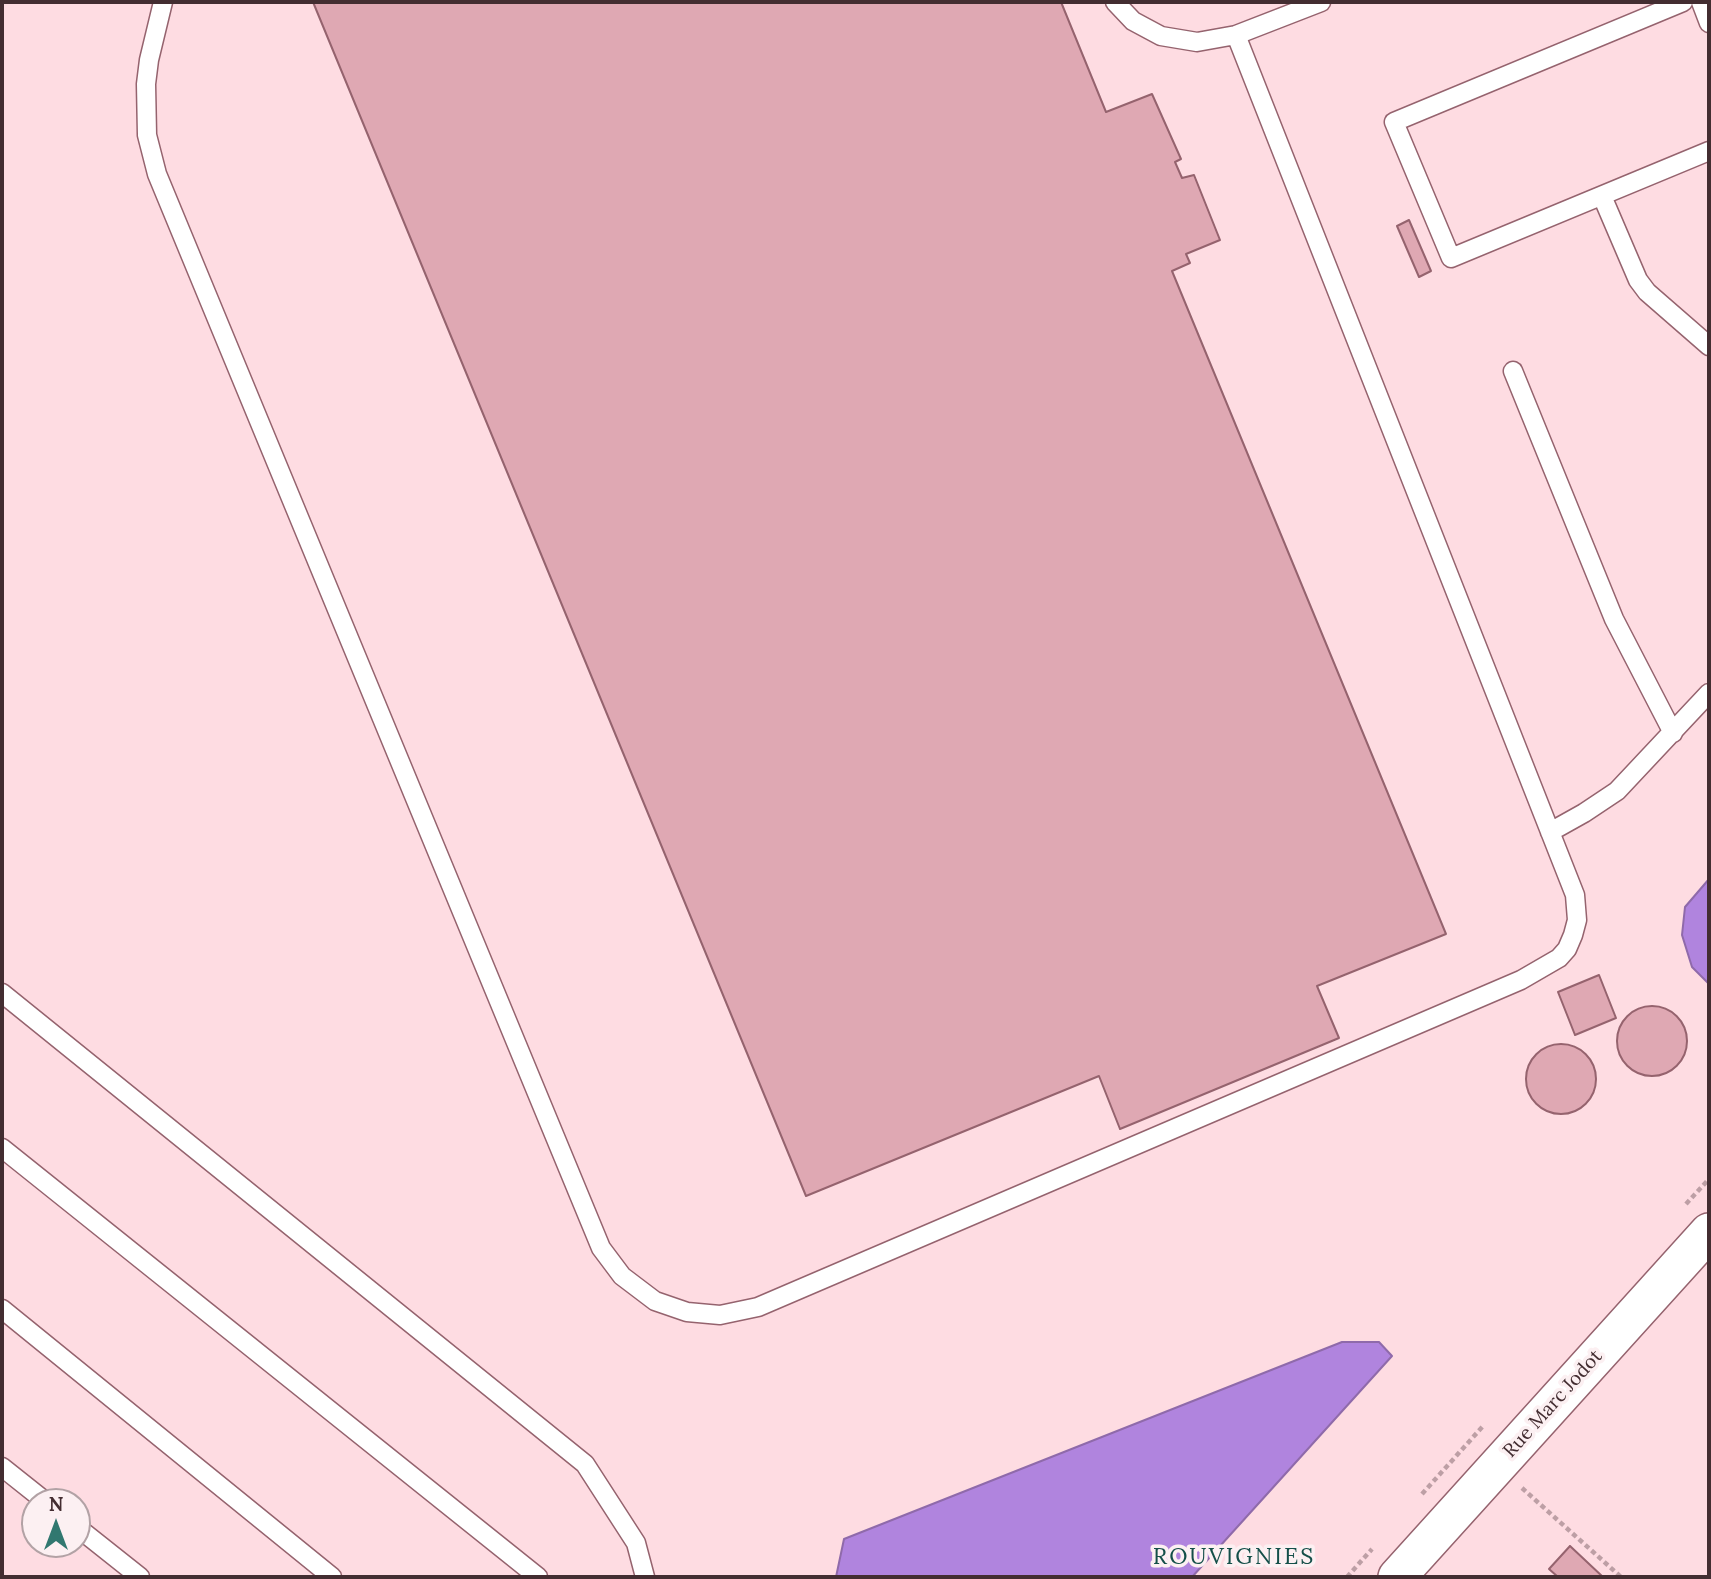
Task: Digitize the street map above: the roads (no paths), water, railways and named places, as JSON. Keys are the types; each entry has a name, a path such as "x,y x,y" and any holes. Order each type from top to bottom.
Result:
{"street":[{"name":"Rue Marc Jodot","path":"1397,1577 1709,1232"}],"lane":[{"path":"163,2 146,84 146,135 157,174 601,1248 622,1276 655,1301 687,1312 720,1315 758,1307 1536,973 1559,958 1567,948 1577,920 1575,895 1236,35"},
{"path":"1115,2 1133,21 1161,36 1197,42 1236,35 1321,2"},
{"path":"1683,2 1394,122 1451,258 1709,151"},
{"path":"1700,2 1709,20"},
{"path":"1602,196 1638,281 1709,346"},
{"path":"1513,371 1614,619 1673,733"},
{"path":"1550,832 1618,791 1709,693"},
{"path":"2,993 585,1464 636,1543 645,1577"},
{"path":"2,1148 538,1577"},
{"path":"2,1309 332,1577"},
{"path":"2,1467 28,1488"},
{"path":"91,1538 140,1577"}],"district":[{"name":"ROUVIGNIES","path":"1234,1557"}]}
